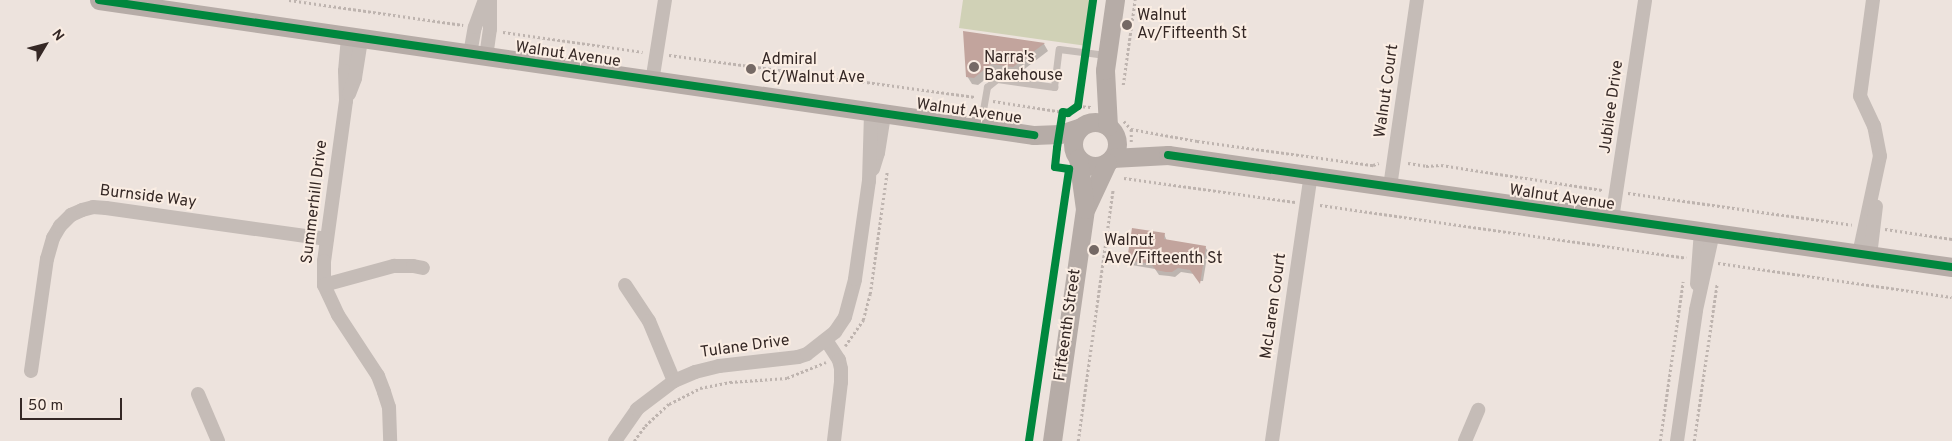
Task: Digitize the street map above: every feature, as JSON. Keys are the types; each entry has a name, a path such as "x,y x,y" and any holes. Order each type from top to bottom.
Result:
{"street":[{"name":"Walnut Avenue","path":"99,0 652,82 1034,136 1060,134 1081,127"},
{"path":"478,56 475,27 485,0"},
{"path":"478,56 490,29 490,0"},
{"path":"652,82 665,0"},
{"name":"Fifteenth Street","path":"1081,127 1106,63 1115,0"},
{"name":"Walnut Court","path":"1390,187 1417,0"},
{"name":"Jubilee Drive","path":"1612,219 1618,192 1645,0"},
{"path":"1865,255 1880,156 1877,135 1860,96 1874,0"},
{"name":"Summerhill Drive","path":"354,38 354,78 346,102 327,238 324,285 338,315 378,376 389,407 390,441"},
{"name":"Fifteenth Street","path":"1085,209 1119,141 1106,63"},
{"name":"Tulane Drive","path":"615,441 637,409 674,380 719,366 798,357 826,340 845,317 851,299 868,181 878,153 877,113"},
{"path":"1095,122 1119,141 1095,166 1088,165 1077,156 1073,141 1081,127 1095,122"},
{"name":"Walnut Avenue","path":"1034,136 1077,156"},
{"name":"Walnut Avenue","path":"1119,141 1168,156 1952,268"},
{"name":"Fifteenth Street","path":"1052,441 1085,209 1077,156"},
{"name":"McLaren Court","path":"1272,441 1311,175"},
{"name":"Burnside Way","path":"31,371 47,259 53,238 60,226 70,216 82,210 93,207 106,208 327,238"},
{"path":"1677,441 1707,232"},
{"path":"324,285 394,266 423,268"},
{"path":"625,285 649,321 674,380"},
{"path":"826,340 836,354 842,382 834,441"},
{"path":"198,394 218,441"},
{"path":"1465,441 1478,410"}],"lane":[{"path":"980,128 987,87 997,79 1054,87 1060,49 1106,63"}],"path":[{"path":"289,0 475,27"},
{"path":"1123,86 1135,0"},
{"path":"490,29 985,99 1068,113 1078,106 1079,97"},
{"path":"1060,134 1063,112"},
{"path":"1124,178 1119,141 1197,141 1373,165 1378,165 1382,160 1426,166 1441,165 1952,239"},
{"path":"634,441 645,426 662,410 700,388 730,382 787,378 816,368 836,354 856,332 870,294 889,163"},
{"path":"1119,178 1952,297"},
{"path":"1078,441 1115,181"},
{"path":"1660,441 1683,278"},
{"path":"1694,441 1717,283"}],"green space":[{"path":"963,0 1092,0 1087,46 959,28"}],"building":[{"path":"963,31 1045,43 1013,67 991,64 974,78 966,77"},
{"path":"1132,228 1165,233 1164,239 1206,246 1200,284 1190,270 1178,268 1172,272 1166,272 1156,270 1151,264 1127,260"}],"cycle path":[{"path":"99,0 1034,135"},
{"path":"1029,441 1069,169 1055,167 1057,148 1063,112 1068,113 1078,106 1093,0"},
{"path":"1168,155 1952,267"}],"place":[{"name":"Walnut Av/Fifteenth St","path":"1127,25"},
{"name":"Narra's Bakehouse","path":"974,67"},
{"name":"Admiral Ct/Walnut Ave","path":"751,69"},
{"name":"Walnut Ave/Fifteenth St","path":"1094,250"}]}
